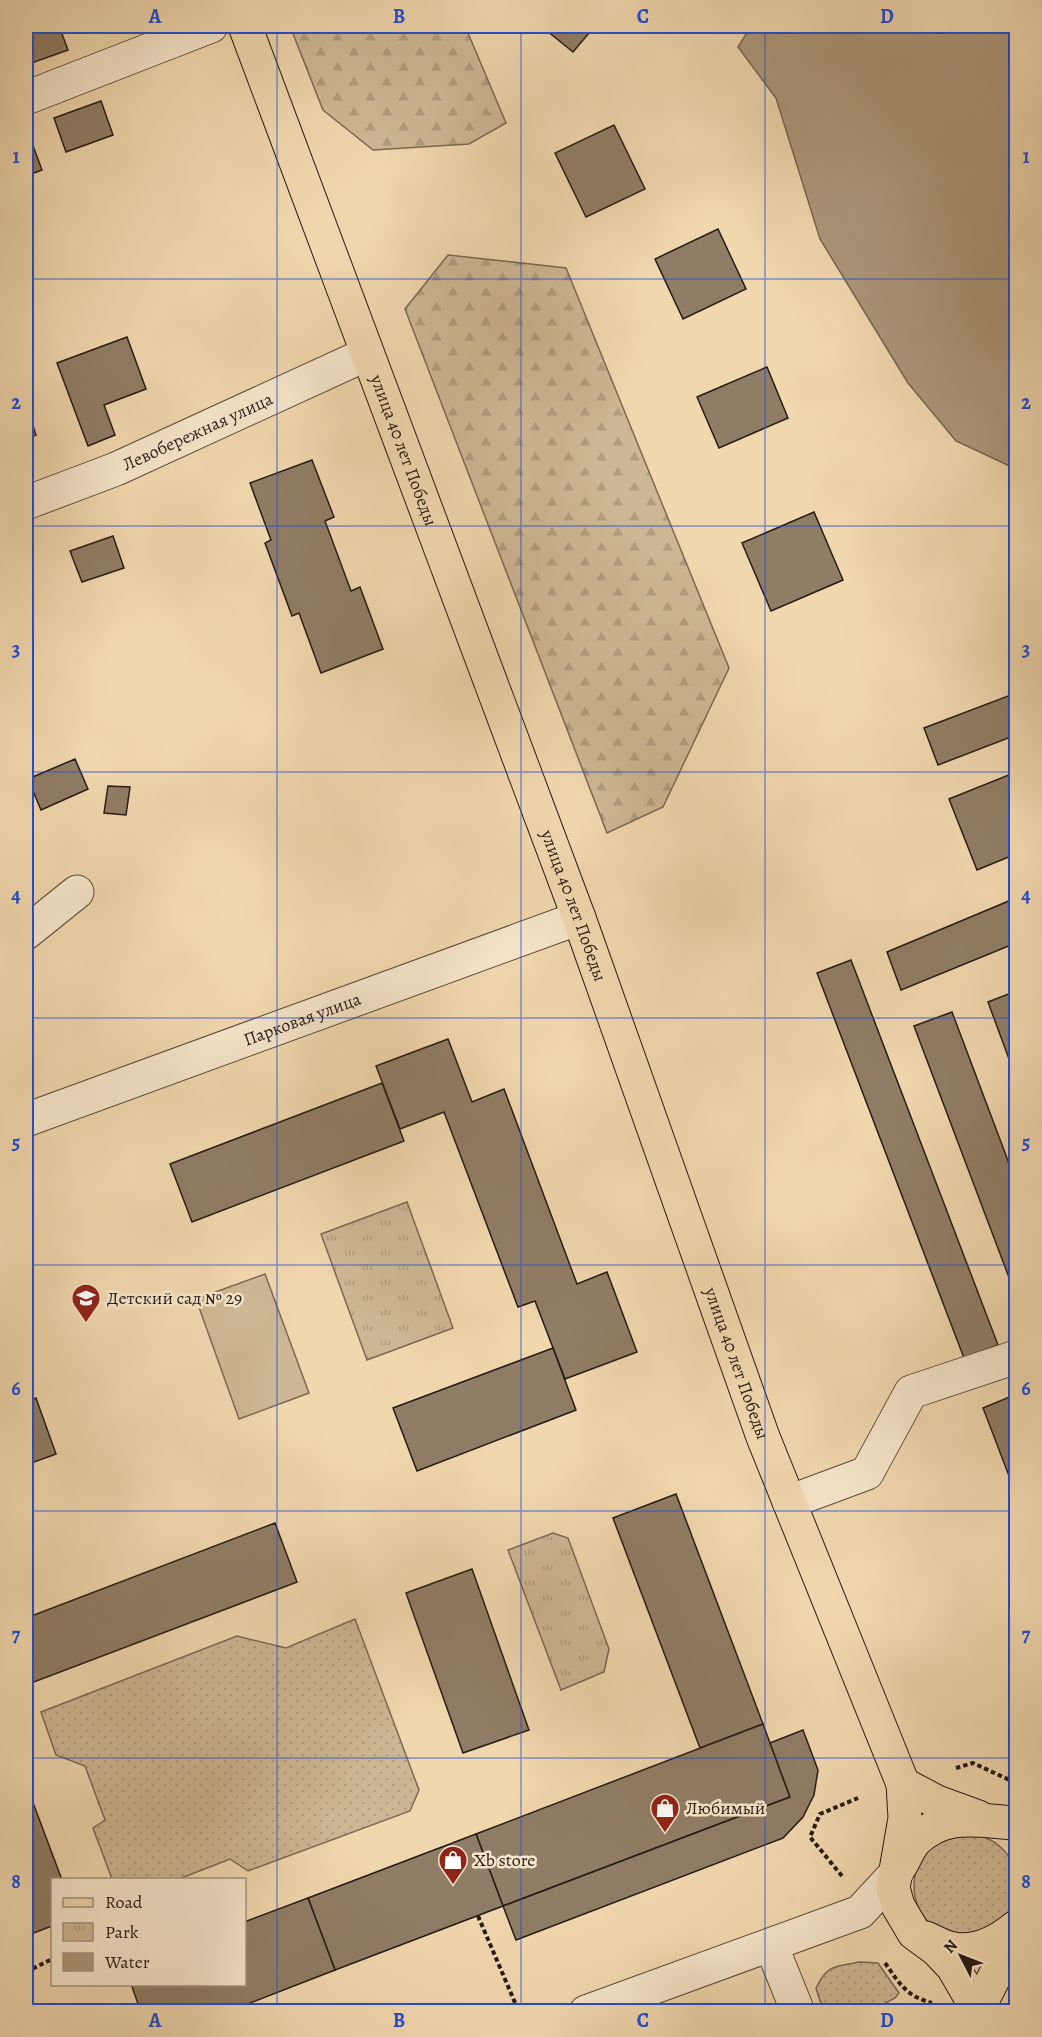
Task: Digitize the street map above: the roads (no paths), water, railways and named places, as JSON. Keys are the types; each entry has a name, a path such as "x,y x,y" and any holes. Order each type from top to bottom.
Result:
{"main road":[{"name":"улица 40 лет Победы","path":"245,26 579,918 763,1437 903,1784 905,1818 893,1888 898,1906 914,1933"},
{"path":"903,1784 937,1802 1003,1822 1017,1842"},
{"path":"897,1872 914,1843 932,1827 955,1819 1003,1822"},
{"path":"914,1933 954,1949 979,1948 1000,1940 1017,1927"},
{"path":"914,1933 937,1950 953,1967 979,2010"},
{"path":"979,2010 1017,1934"}],"street":[{"path":"26,98 211,26"},
{"name":"Левобережная улица","path":"26,504 116,469 367,354"},
{"path":"26,933 77,892"},
{"name":"Парковая улица","path":"26,1120 579,918"},
{"path":"789,1502 867,1473 911,1392 1017,1357"},
{"path":"586,2012 860,1912 897,1872"},
{"path":"860,1912 914,1933"},
{"path":"771,1945 798,2012"}],"water":[{"path":"751,26 1016,26 1016,469 956,441 908,383 820,239 776,98 738,47"}],"place":[{"name":"Детский сад № 29","path":"86,1324"},
{"name":"Любимый","path":"665,1834"},
{"name":"Xb store","path":"453,1886"}]}
